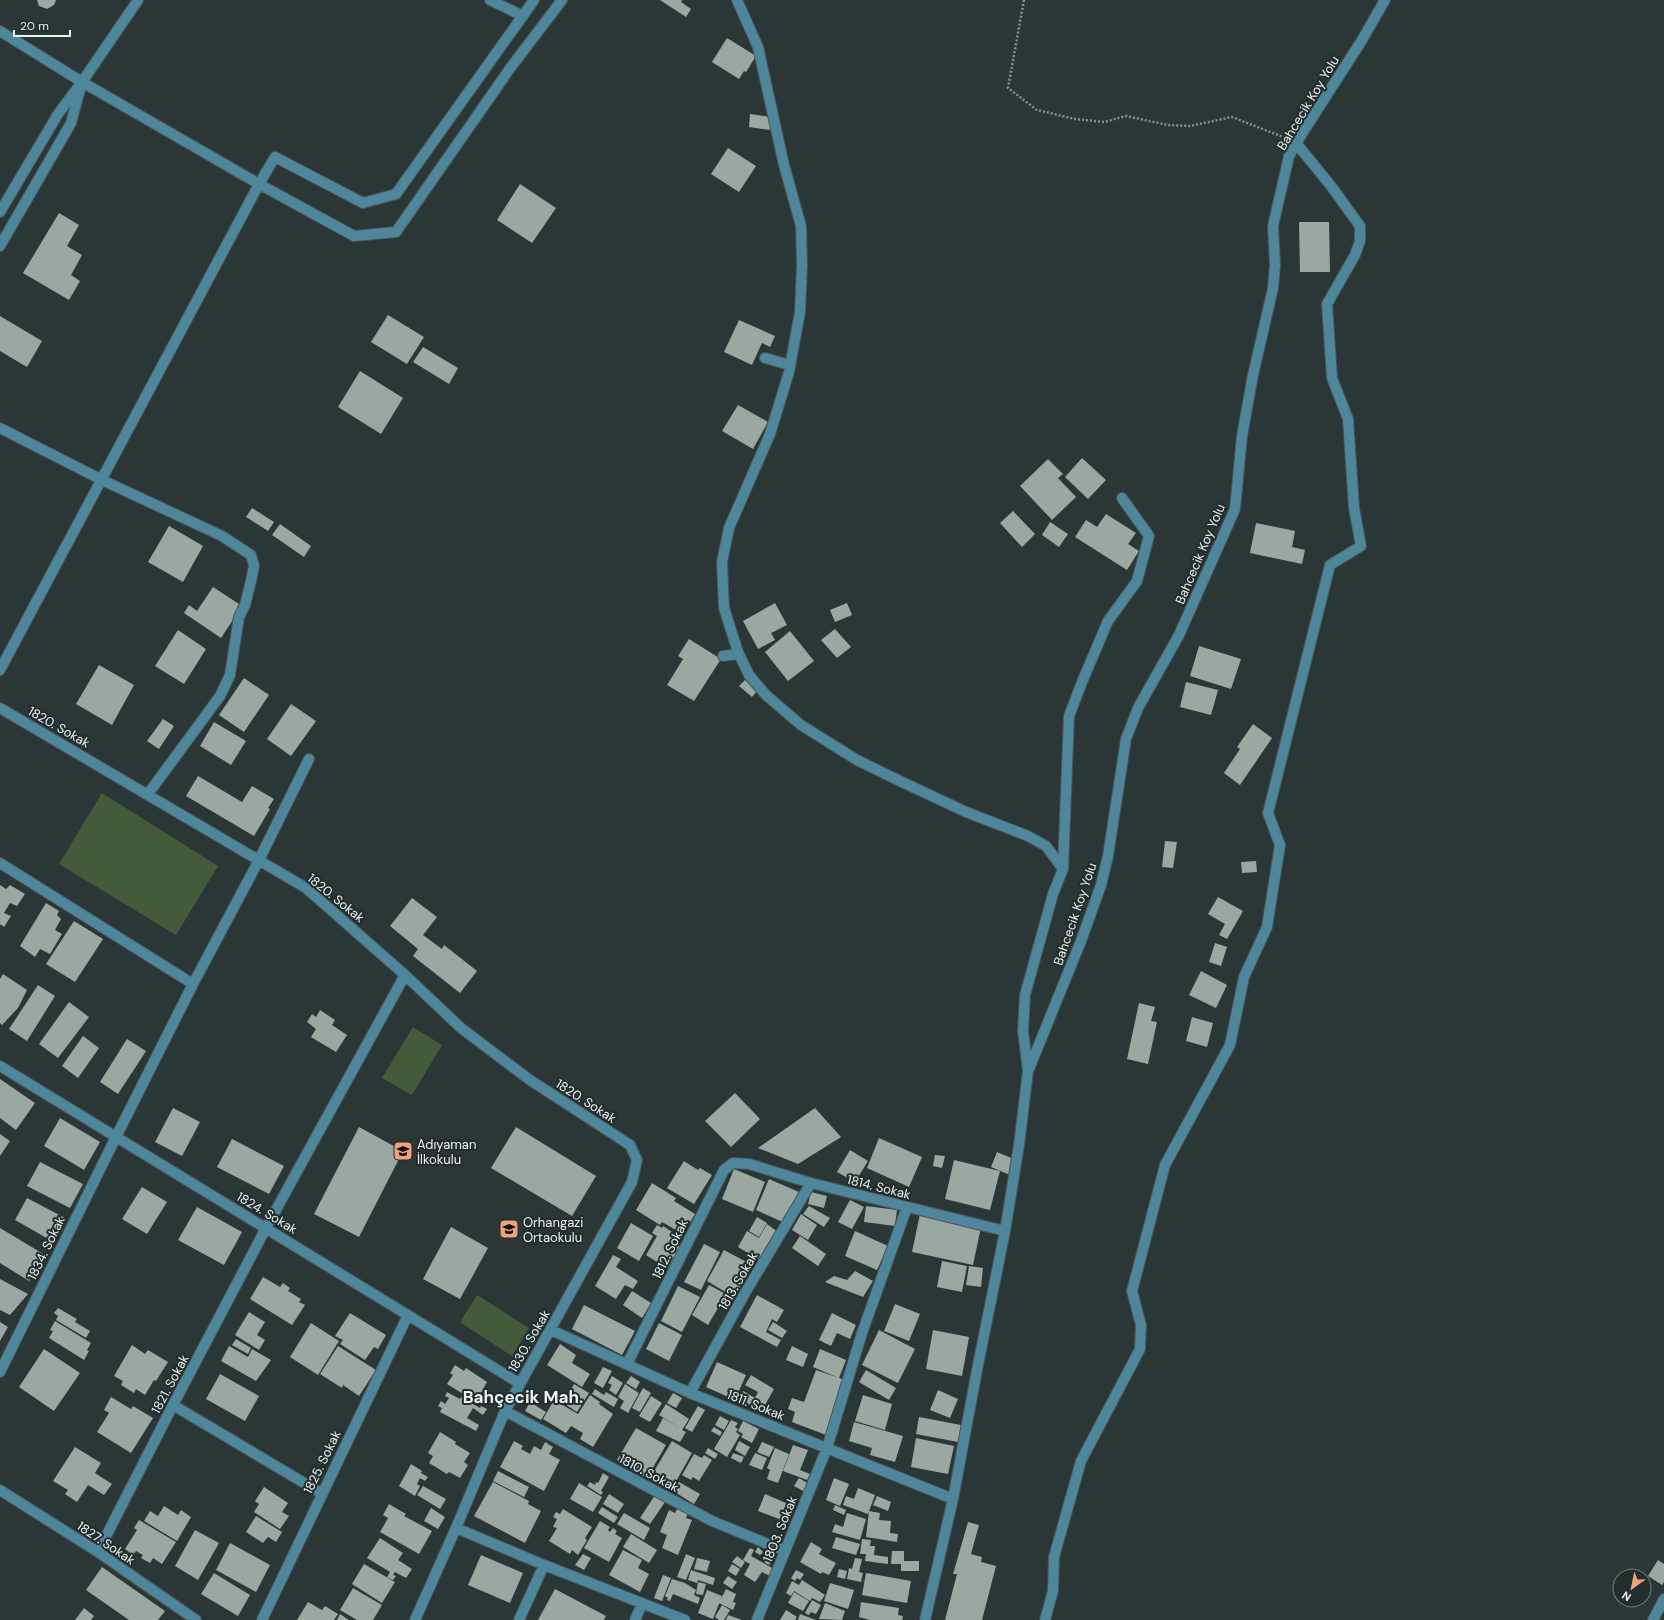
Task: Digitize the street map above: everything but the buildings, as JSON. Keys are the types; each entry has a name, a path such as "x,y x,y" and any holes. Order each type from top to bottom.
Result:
{"street":[{"path":"0,212 58,114 82,82 138,0"},
{"path":"490,0 523,16"},
{"path":"0,670 259,184 275,157 363,203 396,194 534,0"},
{"path":"0,31 82,82 259,184 354,236 396,232 511,67 562,0"},
{"path":"737,0 758,47 784,165 801,226 802,265 800,312 790,366 770,434 729,528 722,562 724,608 739,654 749,675 766,695 801,725 857,760 966,812 1028,836 1046,846 1063,869"},
{"name":"Bahcecik Koy Yolu","path":"1028,1071 1081,941 1101,885 1108,856 1126,739 1138,708 1179,635 1235,509 1242,436 1253,375 1273,288 1275,265 1273,226 1289,156 1362,40 1385,0"},
{"path":"0,246 71,123 82,82"},
{"path":"1045,1620 1053,1591 1054,1557 1081,1461 1140,1349 1141,1325 1132,1291 1165,1165 1230,1045 1244,977 1267,927 1280,845 1268,813 1330,565 1361,546 1354,508 1348,419 1332,378 1328,304 1355,254 1360,241 1360,226 1344,203 1296,143"},
{"path":"765,358 790,366"},
{"path":"0,428 102,480 222,536 251,555 254,566 245,605 239,618 234,658 220,696 148,794"},
{"path":"925,1620 953,1499 1005,1231 1019,1146 1028,1071 1022,1031 1025,995 1053,894 1063,869 1069,716 1108,621 1137,581 1148,536 1122,498"},
{"path":"723,656 739,654"},
{"name":"1820. Sokak","path":"0,708 306,888 406,975 461,1028 524,1075 630,1145"},
{"name":"1834. Sokak","path":"0,1372 116,1136 193,984 259,860 309,759"},
{"path":"0,863 193,984"},
{"name":"1821. Sokak","path":"98,1552 266,1228 406,975"},
{"name":"1824. Sokak","path":"0,1066 519,1383"},
{"name":"1830. Sokak","path":"415,1620 456,1528 505,1411 519,1383 551,1330 632,1182 637,1160 630,1145"},
{"name":"1812. Sokak","path":"627,1364 724,1170 733,1163 749,1164"},
{"name":"1814. Sokak","path":"749,1164 811,1183 1005,1231"},
{"name":"1813. Sokak","path":"690,1392 745,1293 811,1183"},
{"name":"1803. Sokak","path":"757,1620 827,1448 862,1333 907,1207"},
{"name":"1825. Sokak","path":"262,1620 321,1493 408,1315"},
{"name":"1811. Sokak","path":"551,1330 690,1392 953,1499"},
{"path":"173,1405 321,1493"},
{"name":"1810. Sokak","path":"505,1411 712,1521 785,1551"},
{"name":"1827. Sokak","path":"0,1490 98,1552 190,1618"},
{"path":"456,1528 544,1565 685,1620"},
{"path":"519,1620 544,1565"},
{"path":"1653,1620 1664,1598"},
{"path":"635,1620 642,1604"}],"path":[{"path":"1024,0 1008,88 1037,110 1075,119 1104,122 1126,116 1168,125 1190,126 1232,117 1296,143"}],"green space":[{"path":"102,793 218,866 176,935 59,864"},
{"path":"413,1027 442,1045 412,1095 382,1078"},
{"path":"477,1295 529,1328 512,1356 460,1322"}],"place":[{"name":"Adıyaman İlkokulu","path":"403,1151"},
{"name":"Orhangazi Ortaokulu","path":"509,1229"}],"district":[{"name":"Bahçecik Mah.","path":"523,1397"}]}
